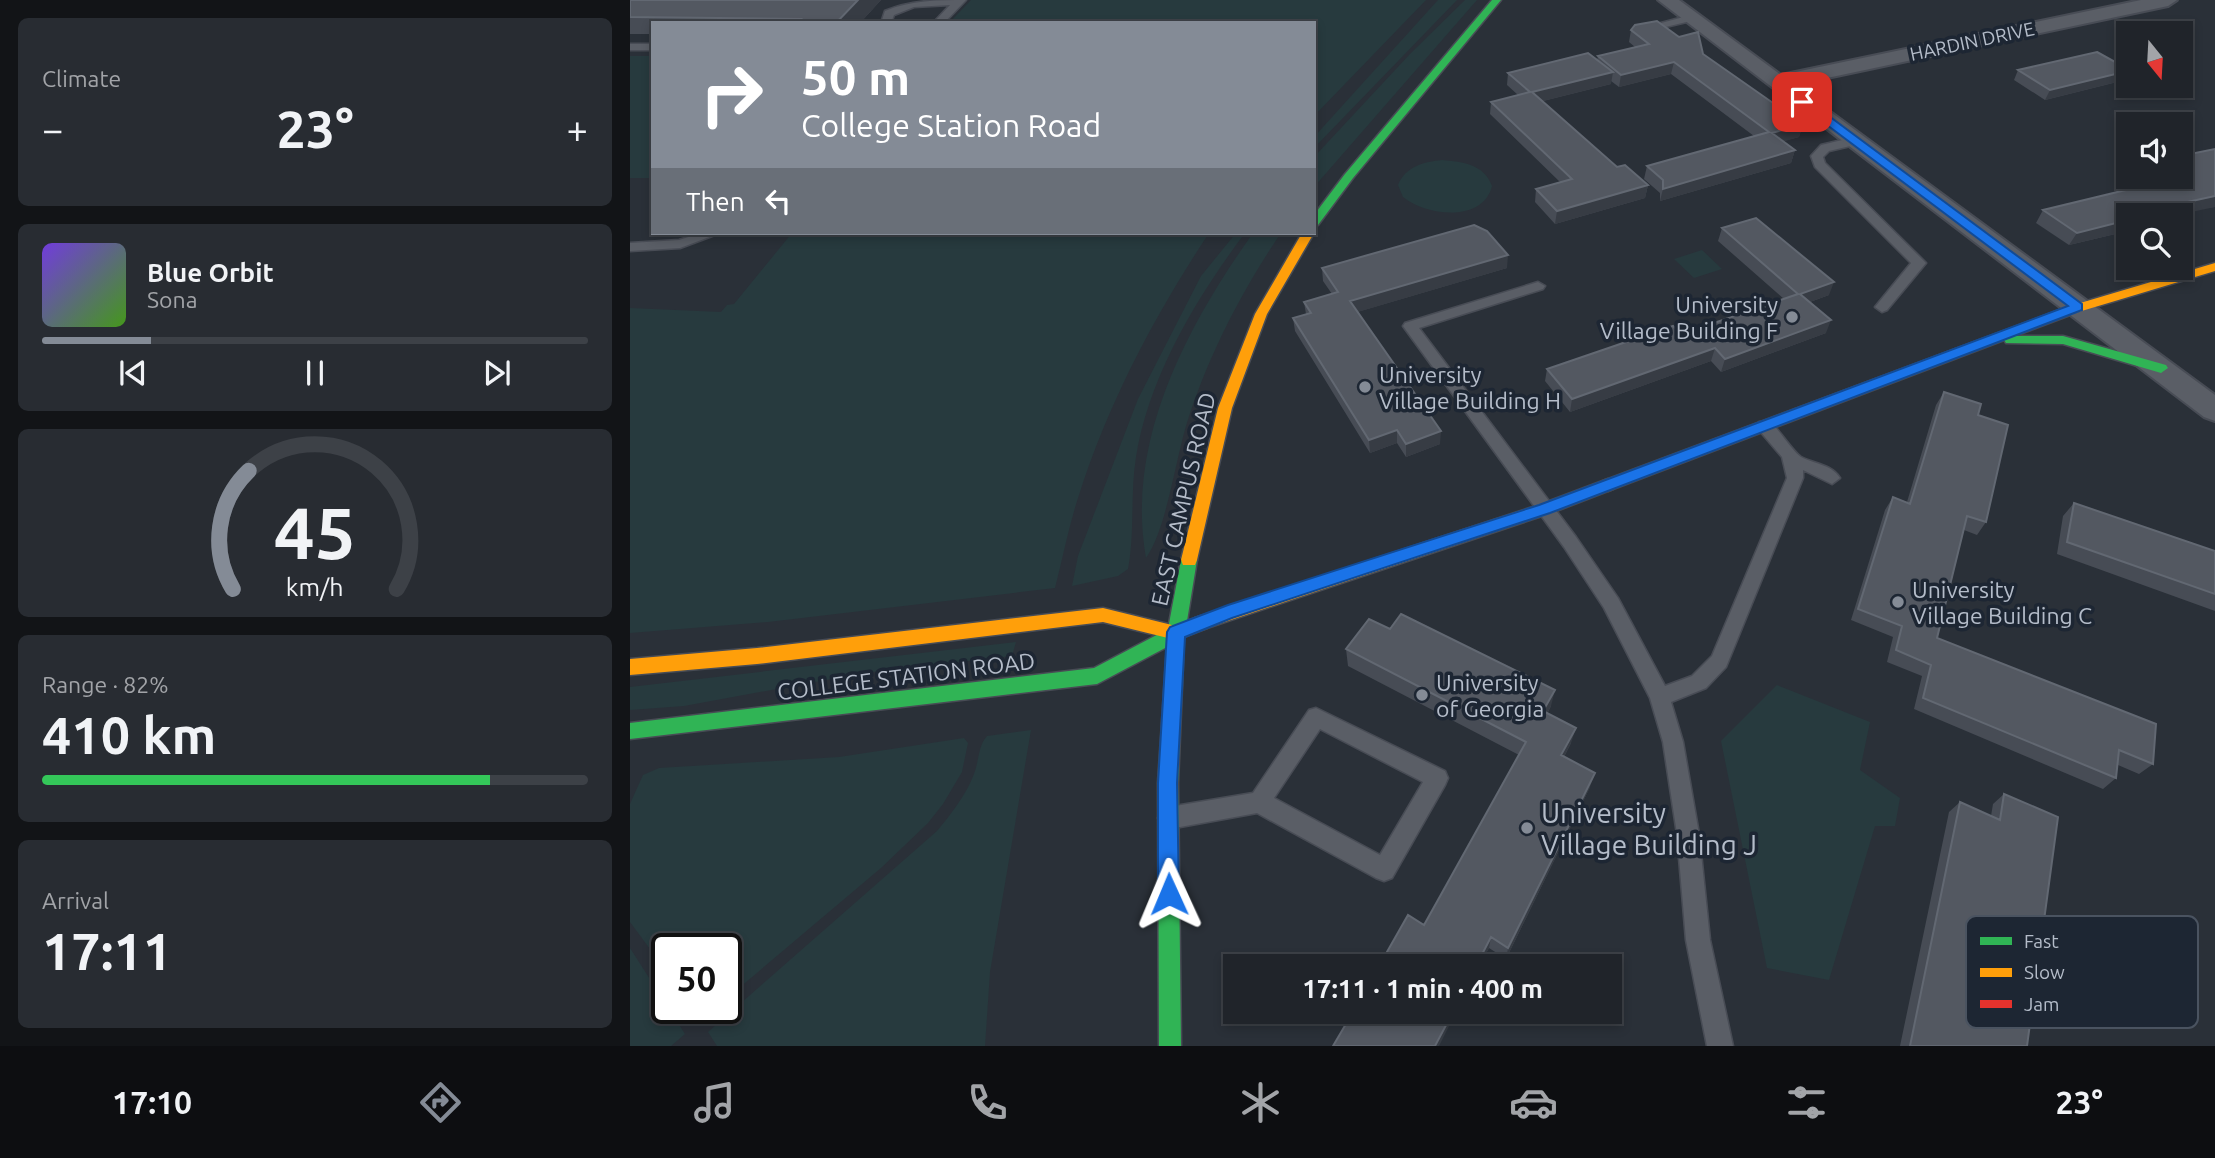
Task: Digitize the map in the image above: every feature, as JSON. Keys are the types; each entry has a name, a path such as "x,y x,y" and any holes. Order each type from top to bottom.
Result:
{"main road":[{"path":"1316,220 1349,176 1497,0"},
{"name":"EAST CAMPUS ROAD","path":"1170,1046 1168,819 1171,689 1176,632 1212,452 1238,368 1261,314 1307,235"},
{"name":"COLLEGE STATION ROAD","path":"630,731 1097,676 1123,664 1176,632 1228,612 1545,509 2077,307 2215,267"},
{"path":"1988,340 2063,340 2161,368"},
{"name":"COLLEGE STATION ROAD","path":"630,667 757,656 1102,615 1176,632"}],"street":[{"path":"1667,0 2215,410"},
{"name":"HARDIN DRIVE","path":"1776,82 2168,0"}],"lane":[{"path":"886,21 894,9 912,1 960,2"},
{"path":"940,21 960,2"},
{"path":"1634,32 1691,18"},
{"path":"630,47 651,47"},
{"path":"1855,141 1823,150 1818,156 1819,164 1920,263 1882,307"},
{"path":"630,247 680,244 707,235"},
{"path":"1538,286 1410,326 1611,603 1660,697 1672,741 1688,834 1698,940 1720,1046"},
{"path":"1660,697 1699,682 1719,661 1795,478 1794,461 1765,426"},
{"path":"1794,461 1812,466 1832,478"},
{"path":"1168,819 1259,802 1384,870 1437,778 1316,717 1259,802"}],"green space":[{"path":"971,0 1426,0 1316,114 1316,21 951,21"},
{"path":"1438,0 1457,0 1316,146 1316,135"},
{"path":"1465,0 1477,0 1316,185 1316,155 1410,54"},
{"path":"630,56 651,56 651,178 630,178"},
{"path":"1442,160 1465,163 1484,173 1492,186 1487,198 1466,211 1439,212 1413,204 1403,197 1398,185 1406,173 1422,164"},
{"path":"790,235 1208,235 1152,327 1104,426 1075,506 1055,588 768,622 630,633 630,308 721,312 727,305 734,304"},
{"path":"1234,235 1244,235 1177,339 1152,397 1136,457 1128,569 1118,576 1072,586 1078,556 1138,399 1201,276"},
{"path":"1252,235 1280,235 1239,302 1204,375 1186,426 1159,531 1146,558 1142,514 1145,471 1153,428 1167,386 1185,346"},
{"path":"1702,250 1722,269 1694,278 1674,259"},
{"path":"1016,642 1012,656 864,673 684,706 630,710 630,687"},
{"path":"1777,685 1870,722 1860,770 1900,798 1895,826 1875,826 1829,980 1767,968 1721,741"},
{"path":"1031,730 990,972 985,1046 717,1046 708,1032 717,1024 742,1024 742,1002 937,831 967,789 987,736"},
{"path":"964,738 968,743 962,772 928,823 881,868 742,985 742,933 651,933 651,950 630,922 630,804 643,775 659,768 839,757"},
{"path":"630,948 651,981 651,1024 679,1024 685,1034 671,1046 630,1046"}],"building":[{"path":"630,0 858,0 838,21 630,17"},
{"path":"1657,21 1679,37 1698,32 1703,54 1803,124 1772,133 1795,150 1663,189 1663,180 1647,166 1769,132 1674,62 1621,75 1598,56 1649,44 1631,30 1635,25"},
{"path":"2097,52 2116,62 2116,74 2050,90 2018,70"},
{"path":"1588,53 1613,72 1532,92 1617,167 1625,165 1648,185 1557,211 1536,189 1572,179 1491,102 1530,92 1508,73"},
{"path":"2215,149 2215,196 2183,203 2116,203 2116,223 2077,233 2043,210 2130,189 2193,189 2193,153"},
{"name":"University Village Building F","path":"1756,218 1834,282 1800,294 1831,320 1725,359 1715,348 1572,399 1547,369 1673,326 1682,334 1798,294 1722,228"},
{"name":"University Village Building H","path":"1474,225 1487,231 1508,255 1350,301 1441,431 1406,444 1397,430 1369,440 1293,318 1311,313 1304,302 1338,292 1322,268"},
{"name":"University Village Building C","path":"1944,392 1981,404 1978,415 2008,425 1986,522 1967,516 1937,638 2156,724 2153,764 2119,750 2116,778 1923,698 1931,665 1896,650 1902,626 1858,609 1893,497 1910,504"},
{"path":"2074,503 2215,551 2215,594 2067,542"},
{"name":"University Village Building J","path":"1401,614 1555,690 1543,711 1576,728 1561,755 1595,773 1508,948 1491,937 1482,954 1386,954 1408,915 1424,925 1526,742 1346,649 1369,619 1390,629"},
{"path":"2004,794 2058,817 2045,916 1966,916 1966,1028 2029,1028 2027,1046 1910,1046 1960,802 2000,820"},
{"path":"1346,1024 1447,1024 1435,1046 1333,1046"}],"traffic: fast":[{"path":"1316,220 1349,176 1497,0"},
{"path":"2011,340 2063,340 2161,368"},
{"path":"1170,1046 1168,783 1176,633 1189,560"},
{"path":"630,731 1097,676 1176,633 1201,623"}],"traffic: slow":[{"path":"1189,560 1225,408 1261,314 1307,235"},
{"path":"2065,312 2215,267"},
{"path":"1201,623 1545,509 1608,485"},
{"path":"630,667 757,656 1103,615 1176,633"}],"traffic: jam":[{"path":"1608,485 2065,312"}],"place":[{"name":"University Village Building F","path":"1792,317"},
{"name":"University Village Building H","path":"1365,387"},
{"name":"University Village Building C","path":"1898,602"},
{"name":"University of Georgia","path":"1422,695"},
{"name":"University Village Building J","path":"1527,828"}],"route":[{"path":"1169,894 1168,783 1176,632 1228,612 1545,509 2077,307 1802,102"}]}
